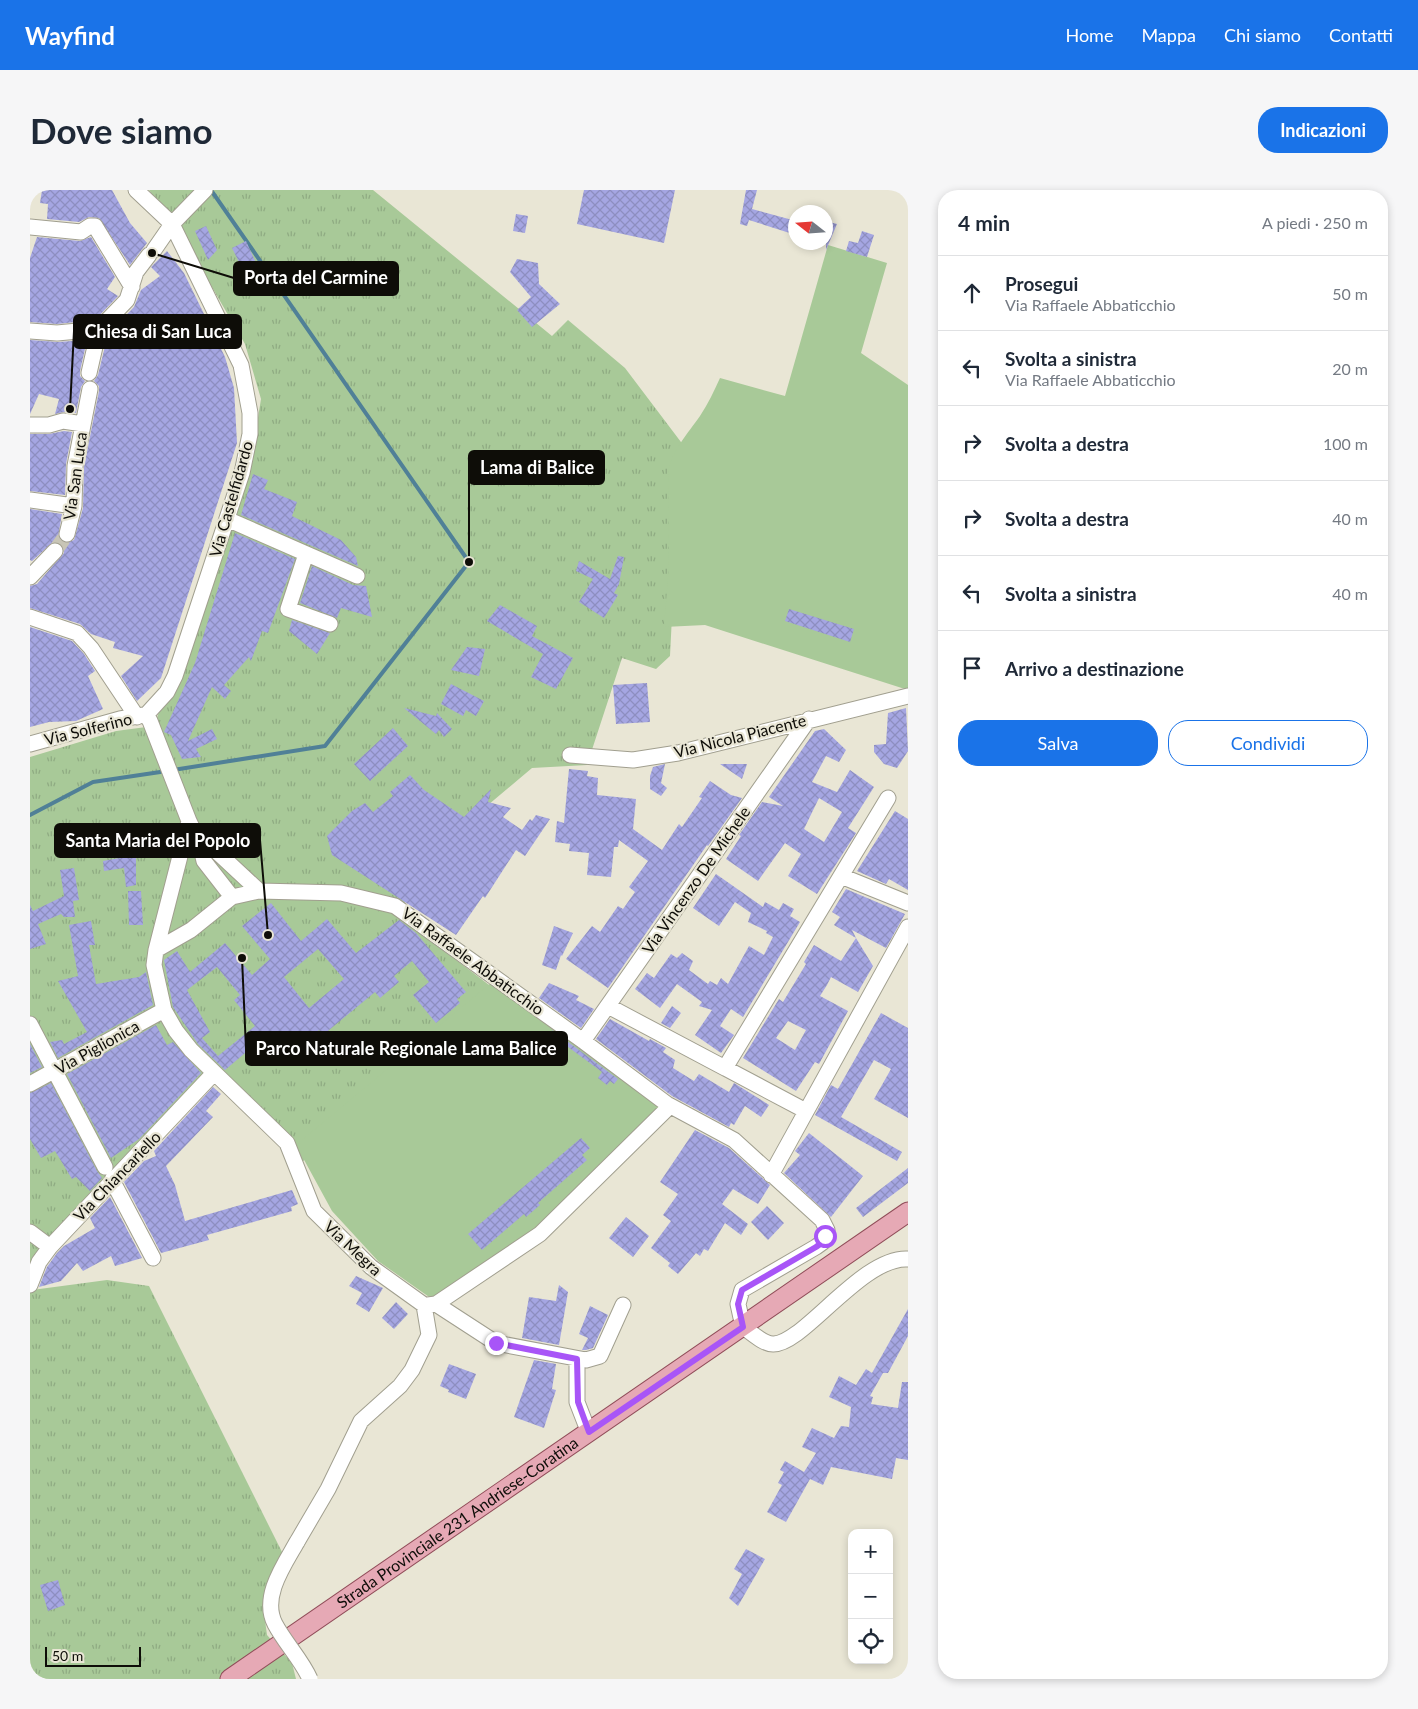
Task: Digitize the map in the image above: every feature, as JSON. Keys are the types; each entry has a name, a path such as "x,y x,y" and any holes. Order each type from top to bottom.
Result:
{"main road":[{"name":"Strada Provinciale 231 Andriese-Coratina","path":"230,1679 908,1212"}],"street":[{"path":"136,190 172,224"},
{"path":"89,373 99,330 130,293 136,272 172,224 205,190"},
{"name":"Via Castelfidardo","path":"144,718 167,692 175,676 247,456 250,434 248,392 242,365 172,224"},
{"path":"36,227 80,232 90,226 96,226 130,293"},
{"path":"30,331 57,333 99,330"},
{"name":"Via San Luca","path":"67,534 74,506 75,466 90,390"},
{"path":"30,424 50,425 62,421 83,424"},
{"path":"30,500 74,506"},
{"path":"227,519 357,576"},
{"path":"30,577 55,551"},
{"path":"306,554 288,609 330,624"},
{"path":"30,617 77,633 91,648 144,718 200,844 204,861 232,897 191,930 156,950"},
{"name":"Via Nicola Piacente","path":"570,755 633,760 678,753 908,696"},
{"name":"Via Solferino","path":"30,744 120,718 144,718"},
{"name":"Via Vincenzo De Michele","path":"584,1040 809,719"},
{"path":"726,1068 888,798"},
{"name":"Via Megra","path":"189,822 156,950 154,965 164,1010 191,1050 287,1143 314,1211 371,1267 430,1305 496,1343 577,1359"},
{"path":"200,844 215,850 259,891"},
{"path":"841,876 908,903"},
{"name":"Via Raffaele Abbaticchio","path":"232,897 259,891 341,893 395,906 584,1040 670,1106 734,1140 822,1220 827,1230 823,1242 816,1247 742,1290 738,1304 743,1327"},
{"path":"771,1175 908,927"},
{"path":"608,1006 806,1111"},
{"name":"Via Piglionica","path":"30,1084 164,1010"},
{"path":"30,1024 153,1258"},
{"name":"Via Chiancariello","path":"30,1285 39,1262 108,1173 214,1072"},
{"path":"310,1679 304,1666 274,1623 271,1606 277,1578 328,1489 362,1421 400,1386 412,1370 429,1335 430,1305 540,1234 670,1106"},
{"path":"30,1232 50,1247"},
{"path":"743,1327 766,1342 773,1344 782,1342 795,1334 855,1282 897,1258 908,1259"},
{"path":"589,1432 578,1402 577,1359 586,1360 600,1356 623,1304"}],"green space":[{"path":"149,190 373,190 552,336 568,320 625,368 687,450 678,497 670,656 656,669 622,658 587,765 532,768 469,821 396,914 510,1001 302,1162 216,1078 50,1254 32,1290 107,1280 149,1286 285,1558 264,1613 267,1635 292,1663 296,1679 30,1679 30,757 116,731 154,726 252,455 261,399 245,344 184,239"},
{"path":"833,247 887,263 861,353 908,385 908,690 705,625 664,627 669,565 668,473 673,458 703,411 720,378 785,396 827,250 833,250"},
{"path":"492,982 662,1109 538,1229 432,1299 378,1261 332,1211 296,1145"}],"building":[{"path":"42,190 112,190 130,223 147,243 130,265 99,218 89,217 79,222 47,219 48,204 40,203"},
{"path":"584,190 675,190 664,243 577,224"},
{"path":"746,190 757,190 752,209 788,219 788,232 749,220 747,226 740,224"},
{"path":"516,214 528,216 525,233 513,231"},
{"path":"833,223 837,224 833,233"},
{"path":"206,226 217,250 208,260 195,231"},
{"path":"862,231 874,235 867,257 846,251 849,241 858,243"},
{"path":"37,237 80,241 91,237 115,277 107,289 118,296 95,320 57,324 30,322 30,258"},
{"path":"246,241 262,276 249,282 232,248"},
{"path":"167,251 184,273 225,357 234,388 237,443 161,678 137,701 121,676 143,656 113,648 115,642 91,634 80,624 30,608 30,586 37,584 64,553 61,544 53,542 32,561 30,560 30,509 62,514 58,537 65,543 74,540 83,508 84,467 99,391 99,386 94,381 98,375 108,334 134,307 141,290 160,276 151,267"},
{"path":"517,259 538,263 539,284 560,304 532,327 517,310 531,297 510,272"},
{"path":"30,340 58,342 87,340 80,371 80,376 85,381 81,387 76,413 64,412 55,414 59,399 39,394 30,414"},
{"path":"64,431 72,432 66,464 65,495 30,491 30,434 49,434"},
{"path":"253,474 268,480 264,489 297,502 292,516 341,540 356,557 358,566 241,515"},
{"path":"235,533 295,559 268,633 262,631 251,661 249,657 224,685 231,691 225,699 212,687 188,741 212,729 217,739 196,749 201,757 182,759 171,735 164,732 195,663"},
{"path":"618,556 624,557 619,584 614,593 618,595 604,618 579,602 593,579 576,571 579,561 610,579"},
{"path":"312,566 353,585 366,586 372,617 341,608 337,618 300,603"},
{"path":"500,605 537,626 532,636 573,658 556,689 531,677 543,654 487,621"},
{"path":"789,609 854,629 850,642 785,621"},
{"path":"292,620 330,633 317,654 289,631"},
{"path":"30,627 72,641 84,654 95,671 88,676 103,709 76,721 49,722 30,727"},
{"path":"467,647 485,649 479,676 451,670"},
{"path":"647,683 650,722 616,724 613,685"},
{"path":"451,684 484,701 476,716 466,710 463,716 441,704"},
{"path":"404,708 436,716 437,713 452,729 444,737 439,730 436,734"},
{"path":"906,708 908,751 897,768 884,764 874,752 874,745 886,744 888,713"},
{"path":"393,728 408,746 370,781 354,764"},
{"path":"824,729 846,750 839,762 826,756 812,782 837,792 850,770 874,787 848,828 856,833 817,894 788,876 801,854 785,843 758,881 726,859 741,836 739,835 762,802 783,806 769,797 815,731","holes":["819,798 842,812 824,842 804,829"]},
{"path":"665,764 661,783 667,788 661,796 650,789 650,776 653,767"},
{"path":"720,764 747,764 742,779"},
{"path":"569,769 588,771 587,776 598,778 597,795 636,799 633,829 662,850 679,824 682,827 702,798 699,797 710,781 731,795 742,798 707,845 608,988 566,959 592,926 600,932 618,906 623,909 635,892 629,887 648,861 619,840 618,847 614,847 611,877 587,875 589,853 569,851 570,844 555,842 557,821 564,823"},
{"path":"410,775 424,790 464,817 491,789 488,802 511,808 503,817 522,830 530,819 532,821 536,815 550,819 525,856 516,850 485,898 483,896 456,935 332,855 327,836 352,811 365,803 373,812 393,796 390,792"},
{"path":"895,811 908,819 908,890 889,879 886,884 857,871"},
{"path":"136,855 136,885 126,887 124,868 104,871 103,861"},
{"path":"74,868 79,900 73,901 75,917 64,917 61,914 38,924 46,944 30,949 30,905 33,911 64,896 60,870"},
{"path":"716,874 763,907 765,902 779,910 783,903 794,909 790,916 800,922 743,1017 731,1009 720,1026 734,1035 721,1053 695,1035 712,1010 699,1006 702,1002 677,984 660,1008 635,989 647,973 654,978 671,954 677,958 682,953 693,961 689,970 708,984 710,981 717,985 721,978 728,984 749,946 764,955 773,937 766,933 767,931 748,922 751,913 735,902 719,926 693,908"},
{"path":"846,889 905,914 886,948 852,930 856,938 834,925 840,917 832,912"},
{"path":"128,891 141,891 143,925 129,925"},
{"path":"271,903 301,941 327,919 356,953 399,920 416,933 466,992 457,999 460,1003 436,1023 413,995 429,982 412,961 394,976 399,982 380,998 375,992 323,1035 319,1030 283,1060 264,1037 225,1070 198,1044 173,1007 164,960 177,951 190,972 225,943 252,975 270,959 242,926","holes":["318,949 344,979 309,1008 284,977","217,967 240,995 234,1000 255,1026 218,1056 202,1038 210,1032 187,990"]},
{"path":"91,921 95,945 89,945 96,984 139,977 146,972 153,1005 58,1058 50,1042 62,1040 64,1044 87,1032 58,981 78,976 69,925"},
{"path":"554,926 573,933 561,955 556,970 542,965"},
{"path":"856,938 873,966 858,992 831,977 820,996 848,1011 819,1064 815,1062 796,1091 743,1058 779,999 783,1002 806,964 804,962 814,945 841,961","holes":["788,1021 806,1030 795,1050 776,1038"]},
{"path":"549,983 579,996 576,1000 594,1009 581,1028 539,998"},
{"path":"672,1006 681,1013 670,1028 661,1023"},
{"path":"881,1013 908,1028 908,1118 874,1099 891,1069 874,1060 841,1117 902,1152 897,1161 815,1115 831,1085 838,1089"},
{"path":"610,1019 649,1041 650,1039 666,1048 663,1052 675,1060 673,1068 694,1081 699,1074 729,1092 734,1083 769,1105 761,1117 745,1106 734,1125 731,1123 729,1127 672,1096 596,1039"},
{"path":"156,1025 167,1045 173,1042 201,1073 139,1139 111,1158 67,1074"},
{"path":"552,1030 618,1079 614,1084 610,1081 607,1085 598,1078 602,1072 556,1038"},
{"path":"30,1044 42,1067 30,1073"},
{"path":"51,1083 102,1178 90,1191 76,1177 72,1179 55,1151 41,1158 30,1139 30,1093"},
{"path":"213,1087 221,1094 206,1111 213,1117 166,1166 175,1185 185,1221 292,1190 298,1204 291,1207 292,1211 207,1235 209,1240 161,1253 124,1182 144,1161 156,1156 154,1151"},
{"path":"695,1130 729,1148 770,1185 758,1204 733,1189 722,1204 748,1224 741,1235 725,1223 708,1251 704,1249 700,1256 696,1253 678,1274 668,1266 670,1263 651,1248 671,1221 663,1215 678,1194 660,1182"},
{"path":"809,1133 863,1176 831,1217 784,1173 800,1155 795,1151"},
{"path":"581,1138 590,1148 582,1155 587,1160 538,1203 540,1205 526,1217 524,1214 482,1250 468,1234"},
{"path":"908,1168 908,1183 863,1217 856,1208"},
{"path":"110,1197 142,1258 115,1266 111,1256 83,1271 77,1263 61,1281 39,1287 47,1267 57,1253 64,1246 95,1228 90,1218"},
{"path":"767,1206 784,1223 768,1240 751,1222"},
{"path":"626,1217 649,1236 633,1257 609,1238"},
{"path":"356,1276 383,1288 369,1312 356,1304 362,1293 349,1286"},
{"path":"559,1285 568,1292 559,1345 522,1338 529,1297 556,1301"},
{"path":"396,1302 408,1314 394,1329 382,1318"},
{"path":"590,1306 608,1315 593,1348 582,1350 588,1338 579,1334"},
{"path":"908,1309 908,1336 888,1373 883,1373 870,1396 873,1397 871,1404 898,1408 902,1382 908,1382 908,1460 896,1458 892,1479 831,1467 823,1485 810,1479 786,1522 767,1512 782,1485 778,1483 784,1472 780,1470 785,1461 804,1472 816,1453 802,1447 812,1428 834,1438 841,1426 849,1427 851,1407 829,1397 839,1376 856,1385 866,1369 872,1373"},
{"path":"534,1360 556,1364 552,1389 556,1390 544,1428 514,1417"},
{"path":"449,1364 476,1374 466,1399 448,1392 449,1390 440,1386"},
{"path":"746,1549 765,1559 738,1606 729,1598 742,1574 734,1569"},
{"path":"58,1580 65,1605 48,1611 40,1585"}],"waterway":[{"path":"173,770 325,746 469,562 211,190"},
{"path":"30,815 93,782 167,771"}],"tunnel":[{"path":"55,551 67,534"}],"place":[{"name":"Porta del Carmine","path":"152,253"},
{"name":"Chiesa di San Luca","path":"70,409"},
{"name":"Lama di Balice","path":"469,562"},
{"name":"Santa Maria del Popolo","path":"268,935"},
{"name":"Parco Naturale Regionale Lama Balice","path":"242,958"}],"route":[{"path":"496,1343 577,1359 578,1402 589,1432 743,1327 738,1304 742,1290 816,1247 823,1242 825,1236"}]}
